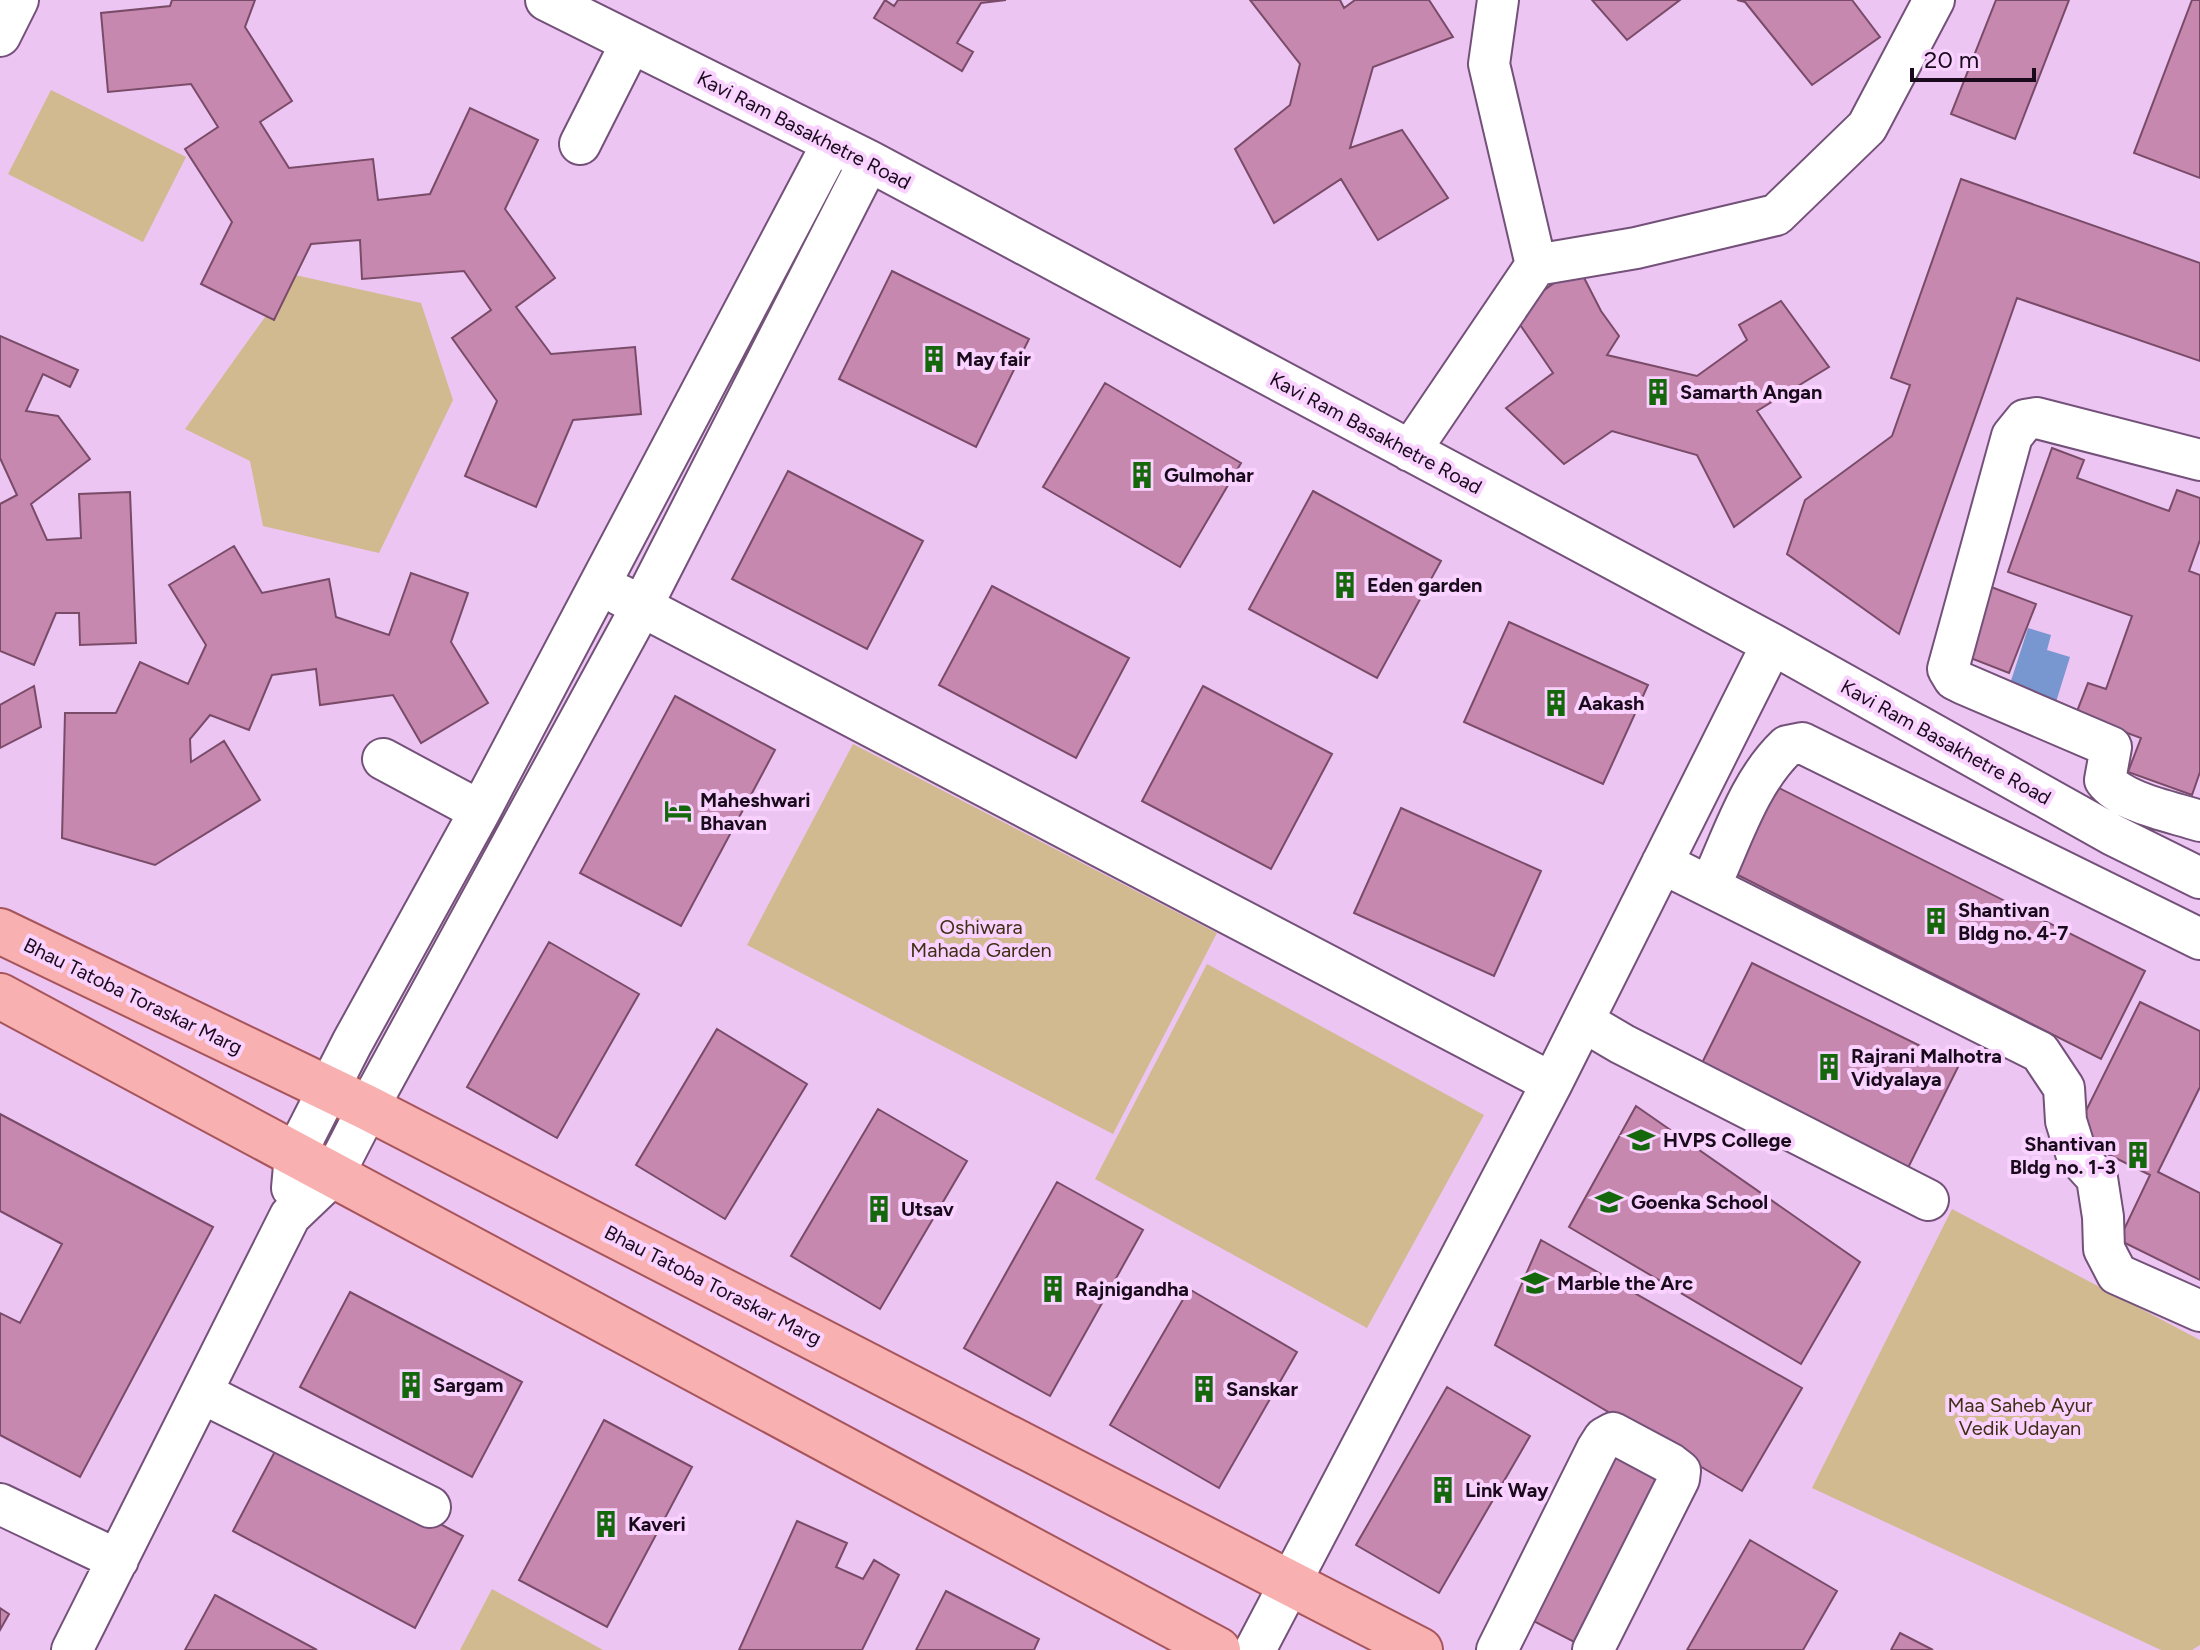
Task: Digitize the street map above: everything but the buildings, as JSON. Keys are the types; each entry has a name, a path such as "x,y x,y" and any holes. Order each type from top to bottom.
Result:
{"main road":[{"name":"Bhau Tatoba Toraskar Marg","path":"0,931 368,1108 1420,1650"},
{"path":"0,996 1218,1650"}],"street":[{"path":"0,36 18,0"},
{"name":"Kavi Ram Basakhetre Road","path":"546,0 869,161 1772,644 2113,835 2200,878"},
{"path":"1498,0 1489,64 1536,265"},
{"path":"1410,451 1536,265 1636,248 1776,215 1867,127 1934,0"},
{"path":"580,144 631,43"},
{"path":"290,1216 295,1155 352,1043 600,586 832,144"},
{"path":"72,1650 290,1216 334,1174 642,606 869,161"},
{"path":"2200,460 2037,418 2025,420 2012,436 1948,669 1954,679 1964,684 2111,747 2105,780 2111,788 2130,798 2200,821"},
{"path":"600,586 1552,1083"},
{"path":"1255,1650 1552,1083 1772,644"},
{"path":"1710,886 1752,794 1776,756 1787,746 1802,743 2200,939"},
{"path":"383,759 480,811"},
{"path":"2113,835 2130,798"},
{"path":"1662,863 2040,1052 2064,1088 2066,1121 2077,1156 2097,1178 2104,1249 2117,1274 2200,1311"},
{"path":"1583,1021 1622,1044 1928,1200"},
{"path":"202,1393 430,1507"},
{"path":"1497,1650 1597,1449 1604,1438 1613,1433 1680,1471 1679,1479 1593,1650"},
{"path":"0,1504 118,1560"}],"green space":[{"path":"51,90 186,157 143,242 8,174"},
{"path":"295,275 421,303 453,400 379,553 263,526 250,461 185,429"},
{"name":"Oshiwara Mahada Garden","path":"853,744 1217,933 1113,1134 747,945"},
{"path":"1207,964 1484,1115 1367,1328 1095,1179"},
{"name":"Maa Saheb Ayur Vedik Udayan","path":"1952,1209 2200,1340 2200,1645 2192,1650 2161,1650 1812,1488"},
{"path":"492,1589 603,1650 460,1650"}],"water":[{"path":"2028,628 2051,635 2047,650 2070,657 2056,702 2009,687"}],"place":[{"name":"May fair","path":"934,359"},
{"name":"Samarth Angan","path":"1658,392"},
{"name":"Gulmohar","path":"1142,475"},
{"name":"Eden garden","path":"1345,585"},
{"name":"Aakash","path":"1556,703"},
{"name":"Maheshwari Bhavan","path":"678,811"},
{"name":"Shantivan Bldg no. 4-7","path":"1936,921"},
{"name":"Rajrani Malhotra Vidyalaya","path":"1829,1067"},
{"name":"HVPS College","path":"1641,1140"},
{"name":"Shantivan Bldg no. 1-3","path":"2138,1155"},
{"name":"Goenka School","path":"1609,1202"},
{"name":"Utsav","path":"879,1209"},
{"name":"Marble the Arc","path":"1535,1283"},
{"name":"Rajnigandha","path":"1053,1289"},
{"name":"Sargam","path":"411,1385"},
{"name":"Sanskar","path":"1204,1389"},
{"name":"Link Way","path":"1443,1490"},
{"name":"Kaveri","path":"606,1524"}]}
